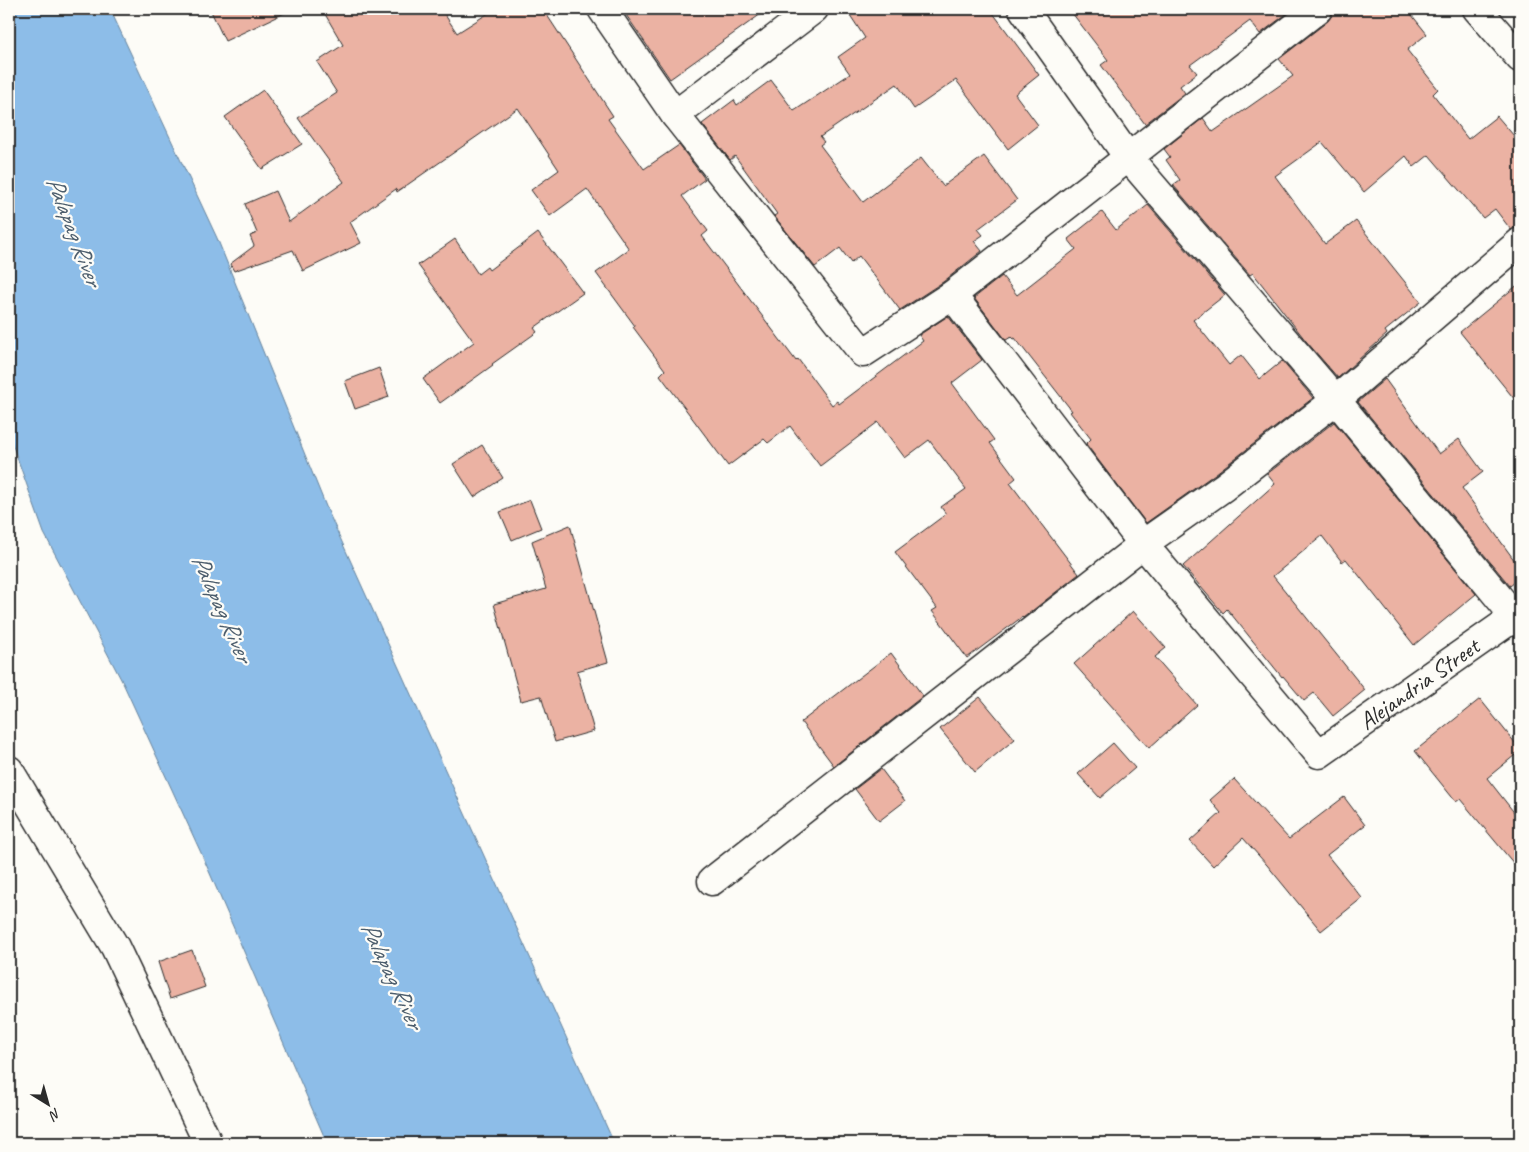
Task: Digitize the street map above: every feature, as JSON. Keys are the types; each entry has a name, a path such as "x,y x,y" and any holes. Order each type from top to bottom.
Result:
{"street":[{"path":"602,9 676,115 863,353 952,295 1318,9"},
{"path":"676,115 814,9"},
{"path":"1023,9 1128,157 1519,618"},
{"path":"1477,9 1520,58"},
{"path":"712,881 1143,544 1224,487 1336,400 1520,242"},
{"path":"952,295 1143,544"},
{"name":"Alejandria Street","path":"1143,544 1319,754 1519,618"},
{"path":"9,770 115,947 208,1143"}],"water":[{"name":"Palapag River","path":"9,9 110,9 217,238 327,509 614,1143 327,1143 202,855 123,683 44,533 9,435"}],"building":[{"path":"210,9 293,9 225,41"},
{"path":"322,9 441,9 457,33 495,9 543,9 613,116 608,119 644,169 679,145 705,179 682,196 708,231 702,236 796,361 798,359 832,405 837,401 839,404 923,341 919,335 948,316 982,360 952,383 994,440 990,443 1016,478 1010,483 1079,574 1023,618 967,658 932,611 937,608 895,552 946,514 941,507 966,489 929,440 905,458 878,422 820,466 790,426 768,443 764,439 728,466 660,375 665,370 596,273 629,249 587,189 550,216 531,190 559,170 518,108 397,192 396,189 350,222 361,243 303,271 293,250 234,271 230,264 254,246 250,236 257,233 245,204 275,191 289,222 344,182 298,118 337,93 317,62 343,45"},
{"path":"622,9 768,9 670,79"},
{"path":"846,9 990,9 1039,75 1015,94 1038,125 1008,149 956,80 914,109 897,84 820,137 824,142 820,145 863,202 921,158 943,186 984,156 1017,200 978,229 983,235 974,241 982,251 943,282 900,310 859,256 851,263 840,248 815,267 774,216 777,214 735,156 730,160 702,124 734,100 737,105 771,80 794,111 850,74 838,57 865,38"},
{"path":"1069,9 1293,9 1260,34 1250,21 1190,65 1197,73 1180,86 1185,93 1145,124 1101,65 1108,60"},
{"path":"1333,9 1407,9 1427,34 1407,50 1438,89 1433,94 1468,139 1497,116 1520,143 1520,227 1511,230 1495,209 1483,218 1429,155 1414,167 1406,156 1364,192 1322,142 1275,176 1325,244 1356,221 1421,302 1385,331 1387,334 1338,378 1306,341 1253,273 1250,275 1173,185 1180,180 1166,160 1170,157 1164,149 1203,118 1213,132 1293,76 1279,59 1328,21"},
{"path":"263,90 302,144 262,169 225,117"},
{"path":"1148,205 1225,295 1193,320 1229,365 1241,355 1260,379 1282,361 1313,398 1215,474 1146,523 1086,444 1091,439 1070,412 1072,411 1015,338 1011,337 1006,340 974,298 1002,276 1017,295 1076,249 1068,239 1102,212 1116,230"},
{"path":"538,233 583,293 534,328 537,332 440,403 423,379 474,342 418,265 455,239 478,274 487,267 489,270"},
{"path":"1520,283 1520,406 1460,332"},
{"path":"379,368 389,397 355,409 345,381"},
{"path":"1385,379 1439,454 1459,439 1483,472 1462,488 1520,568 1520,578 1510,586 1358,402"},
{"path":"1334,422 1476,594 1414,645 1346,559 1342,562 1322,536 1273,576 1365,690 1333,716 1314,693 1304,701 1227,609 1223,613 1183,566 1275,484 1267,474"},
{"path":"482,445 503,478 474,497 453,464"},
{"path":"530,500 541,528 512,540 500,512"},
{"path":"570,525 608,662 577,671 594,731 555,742 541,696 521,701 494,604 546,589 532,541"},
{"path":"1133,611 1166,648 1155,657 1197,705 1149,748 1074,664"},
{"path":"891,653 923,696 834,766 801,722"},
{"path":"980,697 1015,739 975,772 940,729"},
{"path":"1480,699 1520,749 1520,751 1487,778 1520,820 1520,871 1460,799 1456,802 1415,751"},
{"path":"1113,743 1135,768 1100,798 1078,774"},
{"path":"881,769 905,801 879,821 855,789"},
{"path":"1234,779 1289,839 1344,797 1365,825 1327,855 1362,898 1321,931 1243,838 1213,866 1190,841 1221,813 1210,800"},
{"path":"192,950 205,987 170,999 158,962"}]}
